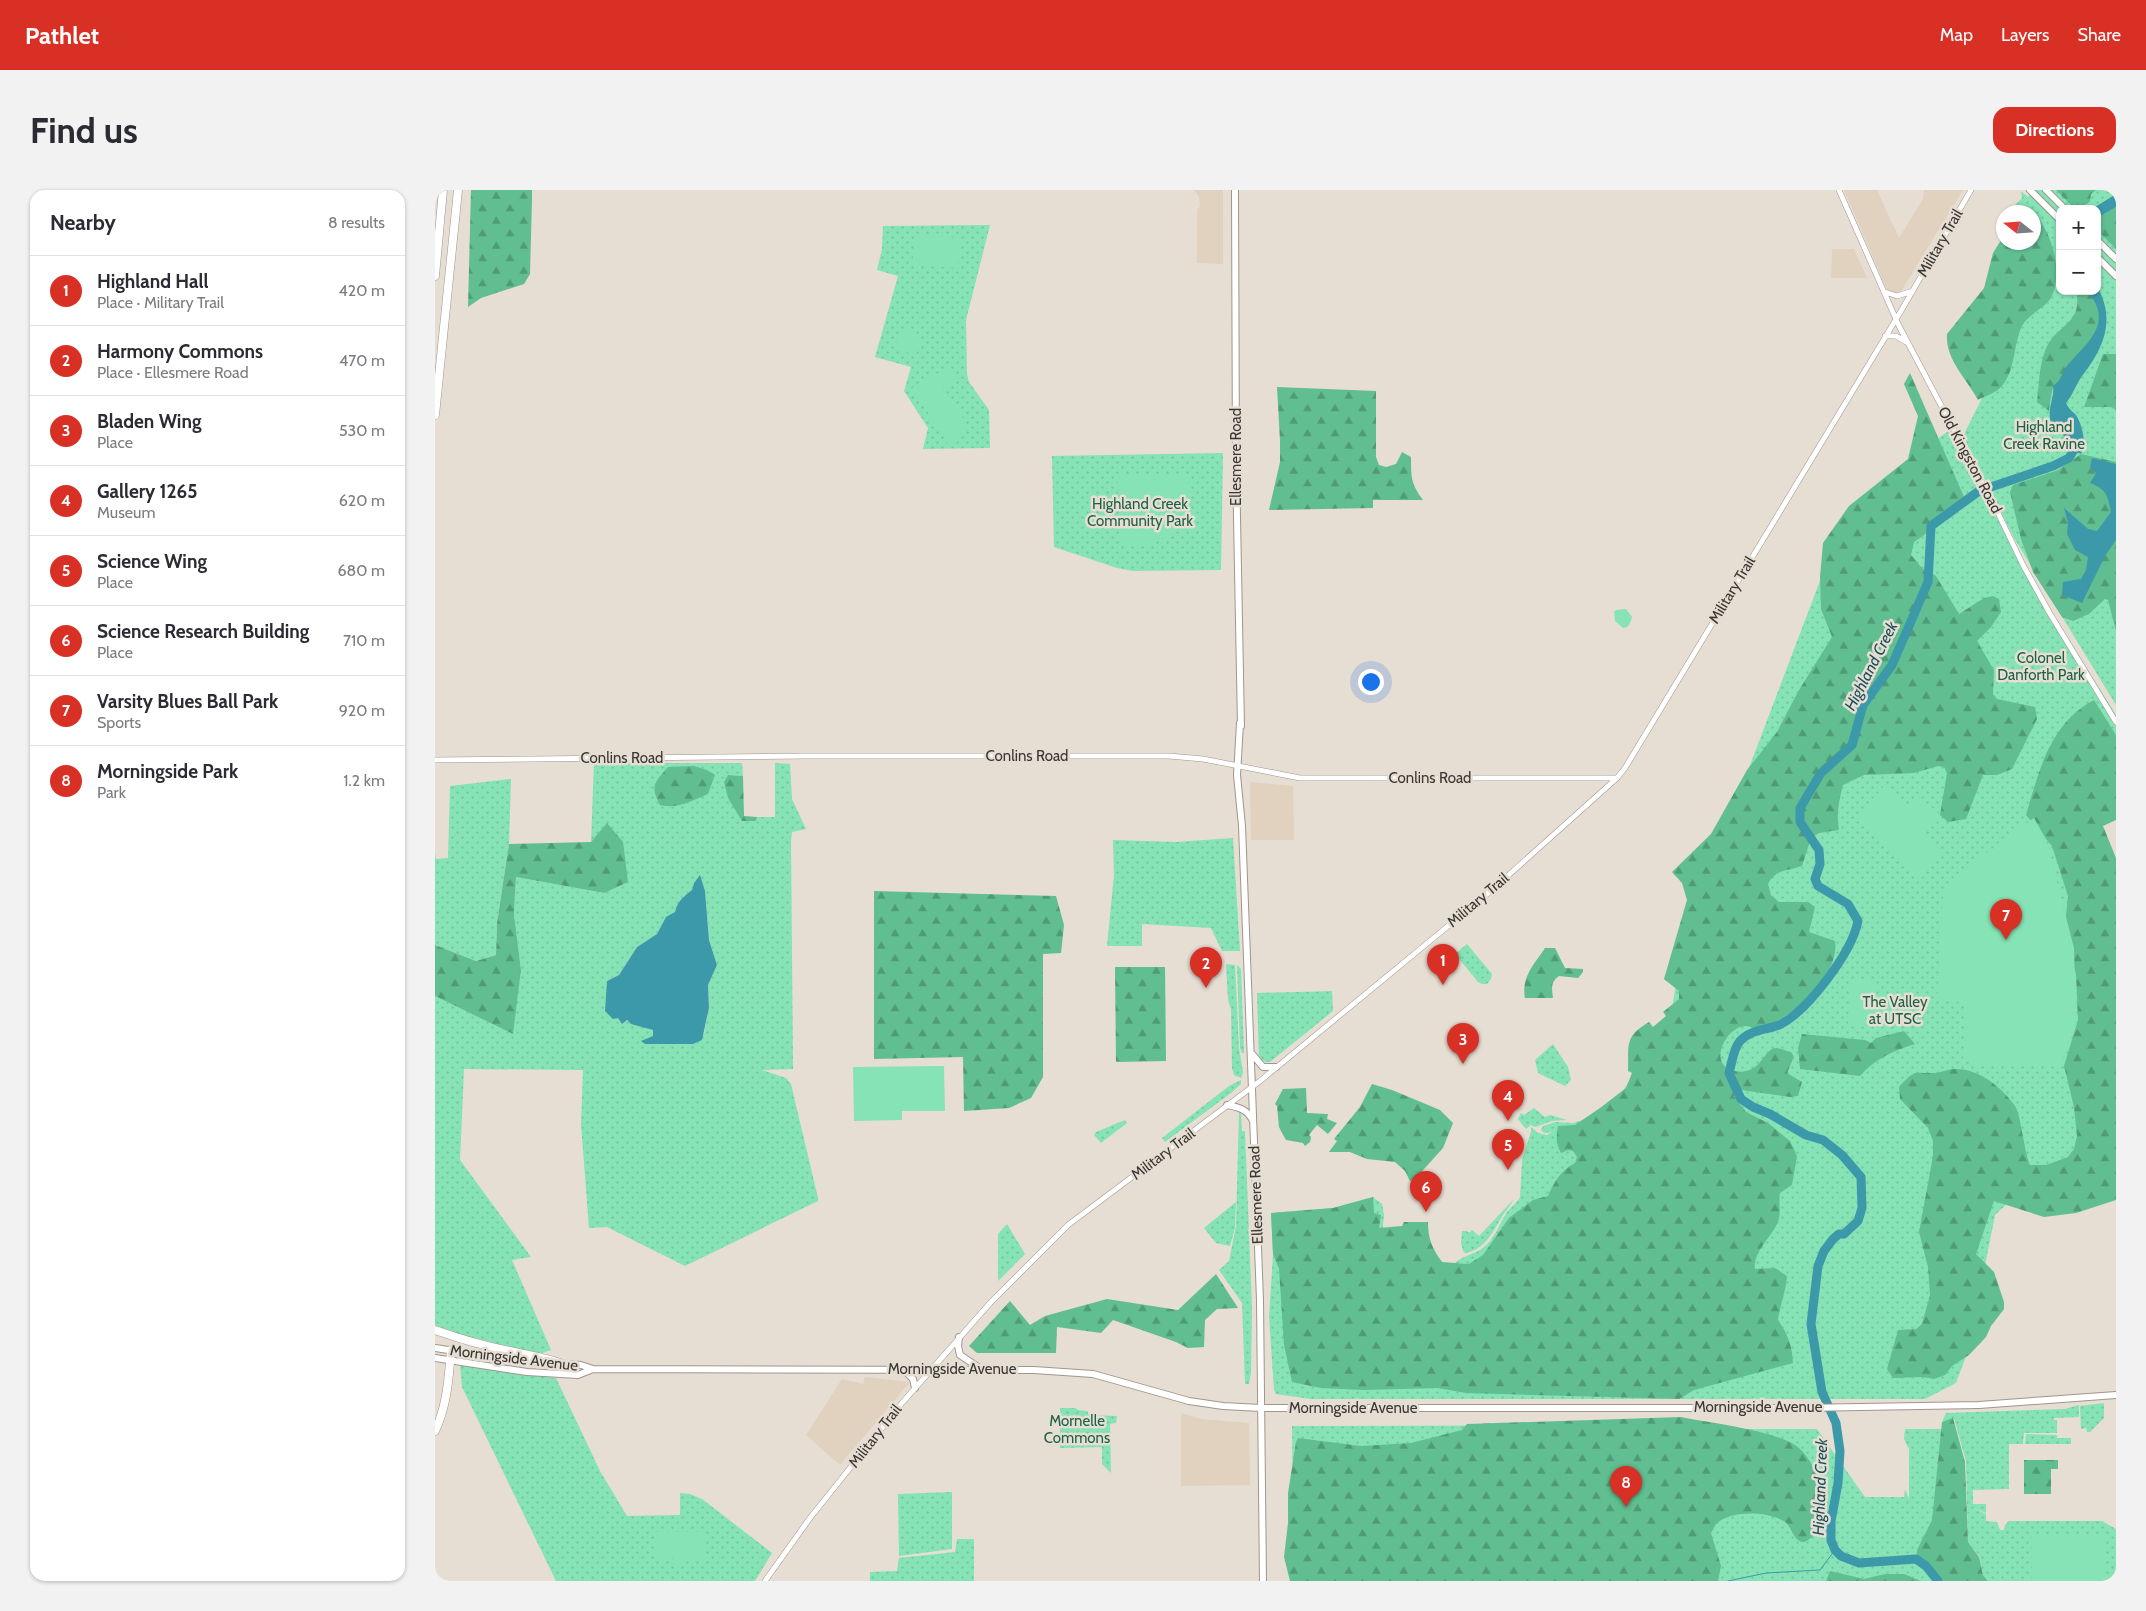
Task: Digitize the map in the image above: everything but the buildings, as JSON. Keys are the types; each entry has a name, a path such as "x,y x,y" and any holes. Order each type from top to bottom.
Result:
{"highway":[{"path":"435,276 443,190"},
{"path":"435,416 458,190"},
{"path":"435,1330 460,1340 512,1352 542,1356 560,1363"},
{"path":"435,1431 443,1409 451,1350"}],"main road":[{"name":"Ellesmere Road","path":"1235,190 1239,766 1260,1300 1263,1581"},
{"path":"2046,190 2061,205"},
{"path":"2030,191 2056,216"},
{"path":"2101,244 2116,259"},
{"path":"2101,261 2116,276"},
{"path":"1251,1053 1261,1066 1276,1067"},
{"path":"1227,1105 1244,1110 1250,1114 1254,1122"},
{"path":"959,1337 960,1356 982,1369"},
{"name":"Morningside Avenue","path":"435,1348 514,1360 581,1365 593,1369 933,1368 1035,1370 1093,1374 1189,1401 1223,1406 1261,1408 1801,1408 1979,1405 2116,1395"},
{"name":"Morningside Avenue","path":"435,1358 527,1372 578,1375 593,1369"},
{"path":"903,1369 913,1379 915,1388"}],"street":[{"name":"Old Kingston Road","path":"1839,190 1896,318 1997,511 2023,565 2049,612 2116,722"},
{"name":"Military Trail","path":"765,1581 810,1518 915,1388 959,1337 1068,1225 1253,1086 1493,888 1617,778 1625,768 1913,291 1971,190"},
{"path":"1885,292 1897,296 1913,291"},
{"path":"1885,336 1896,336 1909,344"},
{"name":"Conlins Road","path":"435,760 799,756 1133,756 1193,757 1300,778 1617,778"}],"shaded area":[{"path":"1194,190 1223,190 1223,264 1197,263 1197,210 1200,206 1199,197"},
{"path":"1844,190 1877,190 1899,238 1923,199 1924,190 1963,190 1900,293 1888,292"},
{"path":"1832,249 1854,249 1867,278 1831,278"},
{"path":"1250,782 1293,786 1294,840 1251,840"},
{"path":"865,1377 910,1382 840,1465 806,1435 842,1379 863,1384"},
{"path":"1181,1413 1201,1419 1249,1423 1250,1485 1181,1486"}],"green space":[{"path":"471,190 532,190 532,200 530,274 524,284 481,298 468,307"},
{"name":"Highland Creek Ravine","path":"2032,190 2116,190 2116,705 2014,538 1963,436 1984,394 2030,250 2041,250 2041,205 2015,205 2022,198 2021,191 2028,197"},
{"path":"2056,190 2096,190 2091,194 2090,201 2085,205 2071,205"},
{"path":"2116,207 2116,249 2101,234 2101,216"},
{"path":"2041,223 2051,241 2054,252 2056,264 2055,286 2052,296 2046,304 2028,318 2022,326 2006,381 1996,391 1978,400 1949,352 1947,334 1984,288 1996,248 1996,250 2041,250"},
{"path":"990,225 966,320 967,374 969,382 989,410 990,448 923,449 928,428 904,391 911,367 875,357 898,276 877,270 882,249 883,226"},
{"path":"915,235 960,238 958,268 912,265"},
{"path":"2076,295 2090,295 2099,312 2099,322 2090,341 2067,367 2054,386 2049,411 2037,402 2041,363 2049,342 2072,318 2076,311"},
{"path":"900,329 917,333 920,342 916,355 895,349"},
{"path":"2103,354 2116,354 2116,411 2113,407 2084,407"},
{"path":"947,367 955,378 950,385 942,385 970,429 948,444 912,388 935,374 937,377 937,374"},
{"path":"1910,373 1964,497 1914,542 1911,555 1922,568 1936,576 1959,614 1984,598 1993,596 1999,599 2001,612 1991,627 1977,641 1994,670 1993,694 1997,699 2035,707 2037,719 2012,769 1997,775 1983,775 1966,819 1948,822 1940,815 1947,773 1944,767 1938,766 1914,773 1864,775 1843,785 1838,808 1839,830 1819,833 1811,838 1802,866 1778,873 1768,884 1771,895 1779,902 1808,902 1815,907 1809,932 1835,941 1834,956 1829,971 1810,997 1762,1031 1747,1026 1733,1031 1727,1037 1721,1052 1721,1060 1724,1066 1741,1072 1755,1067 1772,1049 1778,1048 1791,1052 1794,1057 1787,1073 1802,1082 1798,1096 1790,1097 1741,1090 1734,1096 1746,1112 1768,1123 1790,1141 1797,1156 1792,1185 1780,1193 1777,1224 1759,1251 1755,1263 1755,1269 1775,1268 1787,1276 1778,1320 1789,1340 1793,1363 1694,1390 1679,1399 1466,1393 1437,1388 1364,1390 1321,1388 1292,1382 1284,1345 1279,1269 1273,1254 1271,1213 1333,1208 1373,1197 1374,1213 1381,1215 1379,1228 1402,1226 1404,1222 1428,1222 1431,1243 1442,1262 1469,1264 1483,1255 1509,1218 1533,1200 1548,1196 1565,1169 1575,1163 1577,1157 1573,1151 1568,1150 1561,1153 1559,1150 1557,1140 1558,1126 1575,1125 1626,1088 1632,1073 1628,1071 1629,1042 1635,1032 1641,1027 1649,1022 1653,1027 1666,1016 1663,1012 1679,999 1679,991 1664,979 1687,900 1682,883 1672,872 1711,834 1747,770 1777,732 1799,690 1832,637 1821,609 1820,577 1823,543 1849,506 1908,459 1918,416 1904,384"},
{"path":"1277,387 1376,391 1376,457 1379,465 1386,467 1396,464 1402,452 1411,457 1412,480 1423,500 1373,500 1373,508 1269,510 1280,462"},
{"name":"The Valley at UTSC","path":"1951,429 2014,551 2116,715 2116,784 2091,799 2116,1154 2012,1199 1995,1215 1968,1351 1956,1383 1925,1399 1311,1399 1276,1394 1274,1390 1269,1317 1273,1254 1271,1213 1333,1208 1373,1197 1382,1204 1384,1215 1380,1257 1467,1265 1455,1263 1480,1250 1487,1244 1494,1236 1507,1212 1520,1197 1522,1160 1531,1127 1538,1133 1547,1135 1552,1132 1544,1133 1541,1130 1543,1126 1555,1122 1573,1123 1605,1118 1670,1019 1684,939 1845,515 1884,478"},
{"name":"Highland Creek Community Park","path":"1223,453 1221,570 1133,571 1117,568 1054,547 1052,456"},
{"path":"2081,454 2116,462 2116,631 2108,600 2105,599 2089,614 2073,621 2062,617 2033,572 2021,539 2010,492 2013,485 2058,470"},
{"path":"1117,474 1189,474 1188,511 1180,525 1165,537 1144,546 1120,545"},
{"path":"1626,609 1632,617 1628,626 1623,628 1615,621 1614,612"},
{"path":"2094,700 2116,735 2116,820 2103,826 2116,858 2116,1200 2076,1213 2044,1217 1994,1201 1976,1254 1994,1272 2004,1302 2004,1309 1991,1326 1986,1337 1969,1355 1952,1366 1945,1375 1934,1379 1922,1377 1893,1378 1887,1369 1898,1330 1916,1329 1922,1324 1930,1295 1928,1267 1919,1232 1933,1156 1933,1141 1928,1128 1900,1099 1899,1087 1915,1073 1936,1073 1949,1069 1972,1072 1989,1080 2015,1106 2030,1165 2046,1165 2068,1157 2074,1149 2077,1136 2074,1107 2064,1066 2078,1020 2076,974 2064,936 2068,896 2052,846 2026,815 2048,750 2067,721"},
{"path":"594,763 742,763 743,776 728,775 742,821 756,821 757,817 775,817 775,763 790,764 792,799 806,829 792,832 791,840 793,1069 762,1070 786,1078 791,1084 818,1201 685,1266 607,1227 589,1228 581,1124 583,1070 464,1069 460,1160 531,1257 512,1260 551,1350 539,1354 458,1334 435,1325 435,996 512,1033 521,970 514,914 516,877 604,893 607,824 591,842","holes":["694,883 705,891 709,940 717,965 708,985 709,1008 704,1034 653,1036 653,1030 615,1017 607,992 607,981 619,975 637,947 657,934 666,918 675,912 684,896 692,890"]},
{"path":"694,766 715,775 708,794 679,805 660,805 654,789 663,772 668,767"},
{"path":"728,775 743,776 744,816 757,817 756,821 742,821 728,798 724,782"},
{"path":"511,779 509,844 497,923 496,955 476,961 435,945 435,853 436,859 448,858 450,786"},
{"path":"1886,784 1908,805 1918,795 1940,815 1924,833 1944,852 1921,878 1855,818"},
{"path":"2034,818 2046,839 2074,948 2076,1021 2061,1064 1974,1064 1963,1060 1966,1002 1937,1001 1943,894 1947,884 1954,877"},
{"path":"607,823 623,842 628,882 604,893 516,877 514,914 521,970 513,1034 435,996 435,945 476,961 496,955 497,923 509,844 591,842"},
{"path":"1233,838 1240,951 1222,951 1211,928 1142,924 1142,946 1107,946 1114,875 1113,840 1176,842"},
{"path":"874,891 1056,896 1064,925 1061,953 1043,954 1043,1077 1031,1098 1009,1108 964,1111 963,1057 874,1059"},
{"path":"1467,944 1492,974 1487,984 1478,982 1455,954"},
{"path":"1545,948 1555,948 1565,968 1583,969 1583,972 1578,978 1559,976 1556,978 1552,986 1553,998 1525,998 1524,991 1527,977"},
{"path":"1226,964 1235,965 1239,1048 1243,1072 1241,1078 1234,1075 1232,1068 1231,1009 1228,1000"},
{"path":"1237,965 1241,969 1244,1053 1242,1053 1240,1048"},
{"path":"1115,967 1165,967 1166,1061 1116,1062"},
{"path":"1850,980 1877,981 1875,1027 1848,1026"},
{"path":"1332,991 1333,1011 1270,1062 1259,1058 1257,993"},
{"path":"1904,1031 1915,1044 1885,1056 1860,1076 1800,1069 1798,1048 1802,1034 1865,1040 1871,1043 1876,1038"},
{"path":"1553,1044 1568,1067 1571,1080 1565,1086 1538,1073 1535,1060"},
{"path":"944,1066 945,1111 902,1111 902,1120 854,1121 853,1067"},
{"path":"1241,1080 1241,1084 1231,1093 1165,1142 1162,1138 1229,1086"},
{"path":"1372,1084 1392,1090 1440,1110 1453,1123 1443,1148 1415,1179 1410,1181 1405,1171 1395,1162 1367,1159 1350,1152 1329,1152 1337,1141 1334,1139 1360,1107"},
{"path":"1306,1088 1307,1113 1328,1114 1327,1119 1337,1123 1328,1134 1317,1125 1309,1135 1311,1137 1310,1142 1305,1146 1303,1143 1286,1140 1279,1127 1277,1106 1275,1104 1283,1089"},
{"path":"1534,1108 1545,1117 1550,1115 1567,1120 1552,1121 1535,1127 1531,1125 1526,1129 1518,1119 1521,1113 1524,1115"},
{"path":"1239,1112 1241,1114 1242,1131 1245,1131 1252,1308 1251,1372 1249,1384 1245,1384 1242,1303 1219,1270 1229,1261 1236,1226"},
{"path":"1125,1120 1127,1123 1101,1143 1094,1135 1096,1132"},
{"path":"1514,1199 1488,1239 1478,1248 1464,1253 1461,1244 1462,1231 1469,1233 1472,1230 1479,1236"},
{"path":"1236,1202 1235,1228 1230,1246 1216,1243 1204,1228"},
{"path":"1007,1224 1025,1254 998,1281 998,1234"},
{"path":"1216,1274 1238,1308 1217,1309 1205,1320 1204,1347 1188,1348 1113,1320 1101,1333 1057,1327 1056,1353 977,1353 969,1346 1010,1301 1030,1325 1045,1316 1107,1299 1178,1310"},
{"path":"460,1365 556,1378 600,1471 627,1516 680,1515 680,1493 690,1494 702,1499 772,1553 755,1581 556,1581 462,1387"},
{"path":"2104,1403 2104,1418 2090,1432 2087,1432 2086,1428 2081,1429 2080,1406"},
{"path":"2079,1405 2079,1417 2054,1418 2054,1420 2057,1420 2057,1433 2024,1433 2023,1444 2009,1444 2009,1489 1973,1490 1973,1504 1986,1504 1986,1513 1971,1507 1986,1514 1986,1521 1997,1522 2000,1530 2004,1530 2005,1525 2009,1521 2102,1521 2116,1529 2116,1581 1988,1581 1983,1575 1979,1556 1968,1542 1966,1461 1954,1419 1942,1422 1946,1413 2065,1409"},
{"name":"Mornelle Commons","path":"1060,1408 1075,1408 1087,1411 1089,1415 1117,1416 1116,1423 1110,1424 1111,1473 1102,1464 1102,1447 1060,1448"},
{"path":"1681,1417 1771,1435 1800,1449 1812,1465 1821,1490 1822,1516 1820,1526 1815,1534 1804,1542 1799,1541 1785,1522 1778,1518 1760,1514 1741,1514 1724,1519 1717,1523 1711,1533 1721,1566 1718,1581 1290,1581 1284,1557 1288,1523 1288,1493 1298,1438 1361,1446 1411,1443 1462,1430 1467,1424"},
{"path":"1953,1418 1965,1462 1968,1542 1979,1557 1983,1575 1988,1581 1936,1581 1917,1556 1917,1550 1932,1520 1942,1422"},
{"path":"1715,1425 1728,1429 1817,1429 1865,1497 1904,1497 1905,1489 1909,1499 1909,1449 1904,1439 1905,1429 1950,1429 1958,1543 1986,1581 1294,1581 1292,1426"},
{"path":"2026,1434 2057,1435 2057,1438 2071,1438 2071,1444 2025,1444"},
{"path":"2024,1460 2058,1460 2058,1469 2051,1469 2051,1494 2024,1494"},
{"path":"952,1492 952,1549 899,1556 898,1494"},
{"path":"655,1532 706,1532 706,1559 687,1559 687,1561 682,1561 682,1558 679,1558 679,1564 674,1564 674,1558 655,1559"},
{"path":"2032,1534 2106,1534 2106,1580 2032,1580"},
{"path":"957,1539 974,1539 974,1581 870,1581 870,1572 897,1571 899,1558 955,1552"},
{"path":"1830,1571 1864,1579 1885,1574 1904,1574 1921,1581 1826,1581"}],"water":[{"path":"2116,194 2116,207 2101,216 2101,205 2098,205"},
{"path":"2101,294 2106,310 2105,333 2096,355 2066,403 2076,415 2082,429 2084,445 2081,454 2064,447 2065,438 2051,422 2050,410 2053,386 2060,379 2066,367 2095,333 2099,314 2090,295"},
{"path":"2092,458 2116,464 2116,540 2105,556 2082,603 2062,595 2063,582 2081,579 2086,570 2088,557 2075,550 2067,534 2068,523 2064,508 2088,529 2097,531 2111,512 2109,501 2103,490 2090,483 2096,473 2090,467"},
{"path":"700,875 705,891 709,940 717,965 708,985 709,1008 702,1040 693,1044 645,1044 641,1041 653,1036 653,1030 631,1024 627,1020 622,1024 618,1018 613,1019 605,1011 607,981 619,975 637,947 657,934 666,917 675,912 679,902 692,890 694,883"}],"waterway":[{"name":"Highland Creek","path":"1938,1581 1926,1566 1916,1559 1859,1563 1841,1556 1835,1550 1831,1540 1831,1521 1838,1483 1840,1451 1836,1423 1822,1392 1811,1324 1818,1266 1824,1251 1833,1239 1839,1234 1844,1234 1858,1221 1862,1208 1861,1177 1842,1155 1823,1140 1806,1135 1741,1099 1729,1073 1734,1052 1740,1041 1753,1032 1779,1025 1803,1007 1838,964 1854,934 1858,921 1848,904 1818,886 1815,879 1820,864 1819,850 1800,822 1800,808 1821,773 1852,745 1863,705 1892,665 1928,582 1931,526 1979,491 2053,466 2069,458 2077,441"},
{"path":"1728,1581 1766,1573 1820,1570 1835,1550"}],"place":[{"name":"Varsity Blues Ball Park","path":"2006,940"},
{"name":"Highland Hall","path":"1443,985"},
{"name":"Harmony Commons","path":"1206,988"},
{"name":"Bladen Wing","path":"1463,1064"},
{"name":"Gallery 1265","path":"1508,1121"},
{"name":"Science Wing","path":"1508,1170"},
{"name":"Science Research Building","path":"1426,1212"},
{"name":"Morningside Park","path":"1626,1507"}],"park label":[{"name":"Colonel Danforth Park","path":"2041,666"}]}
